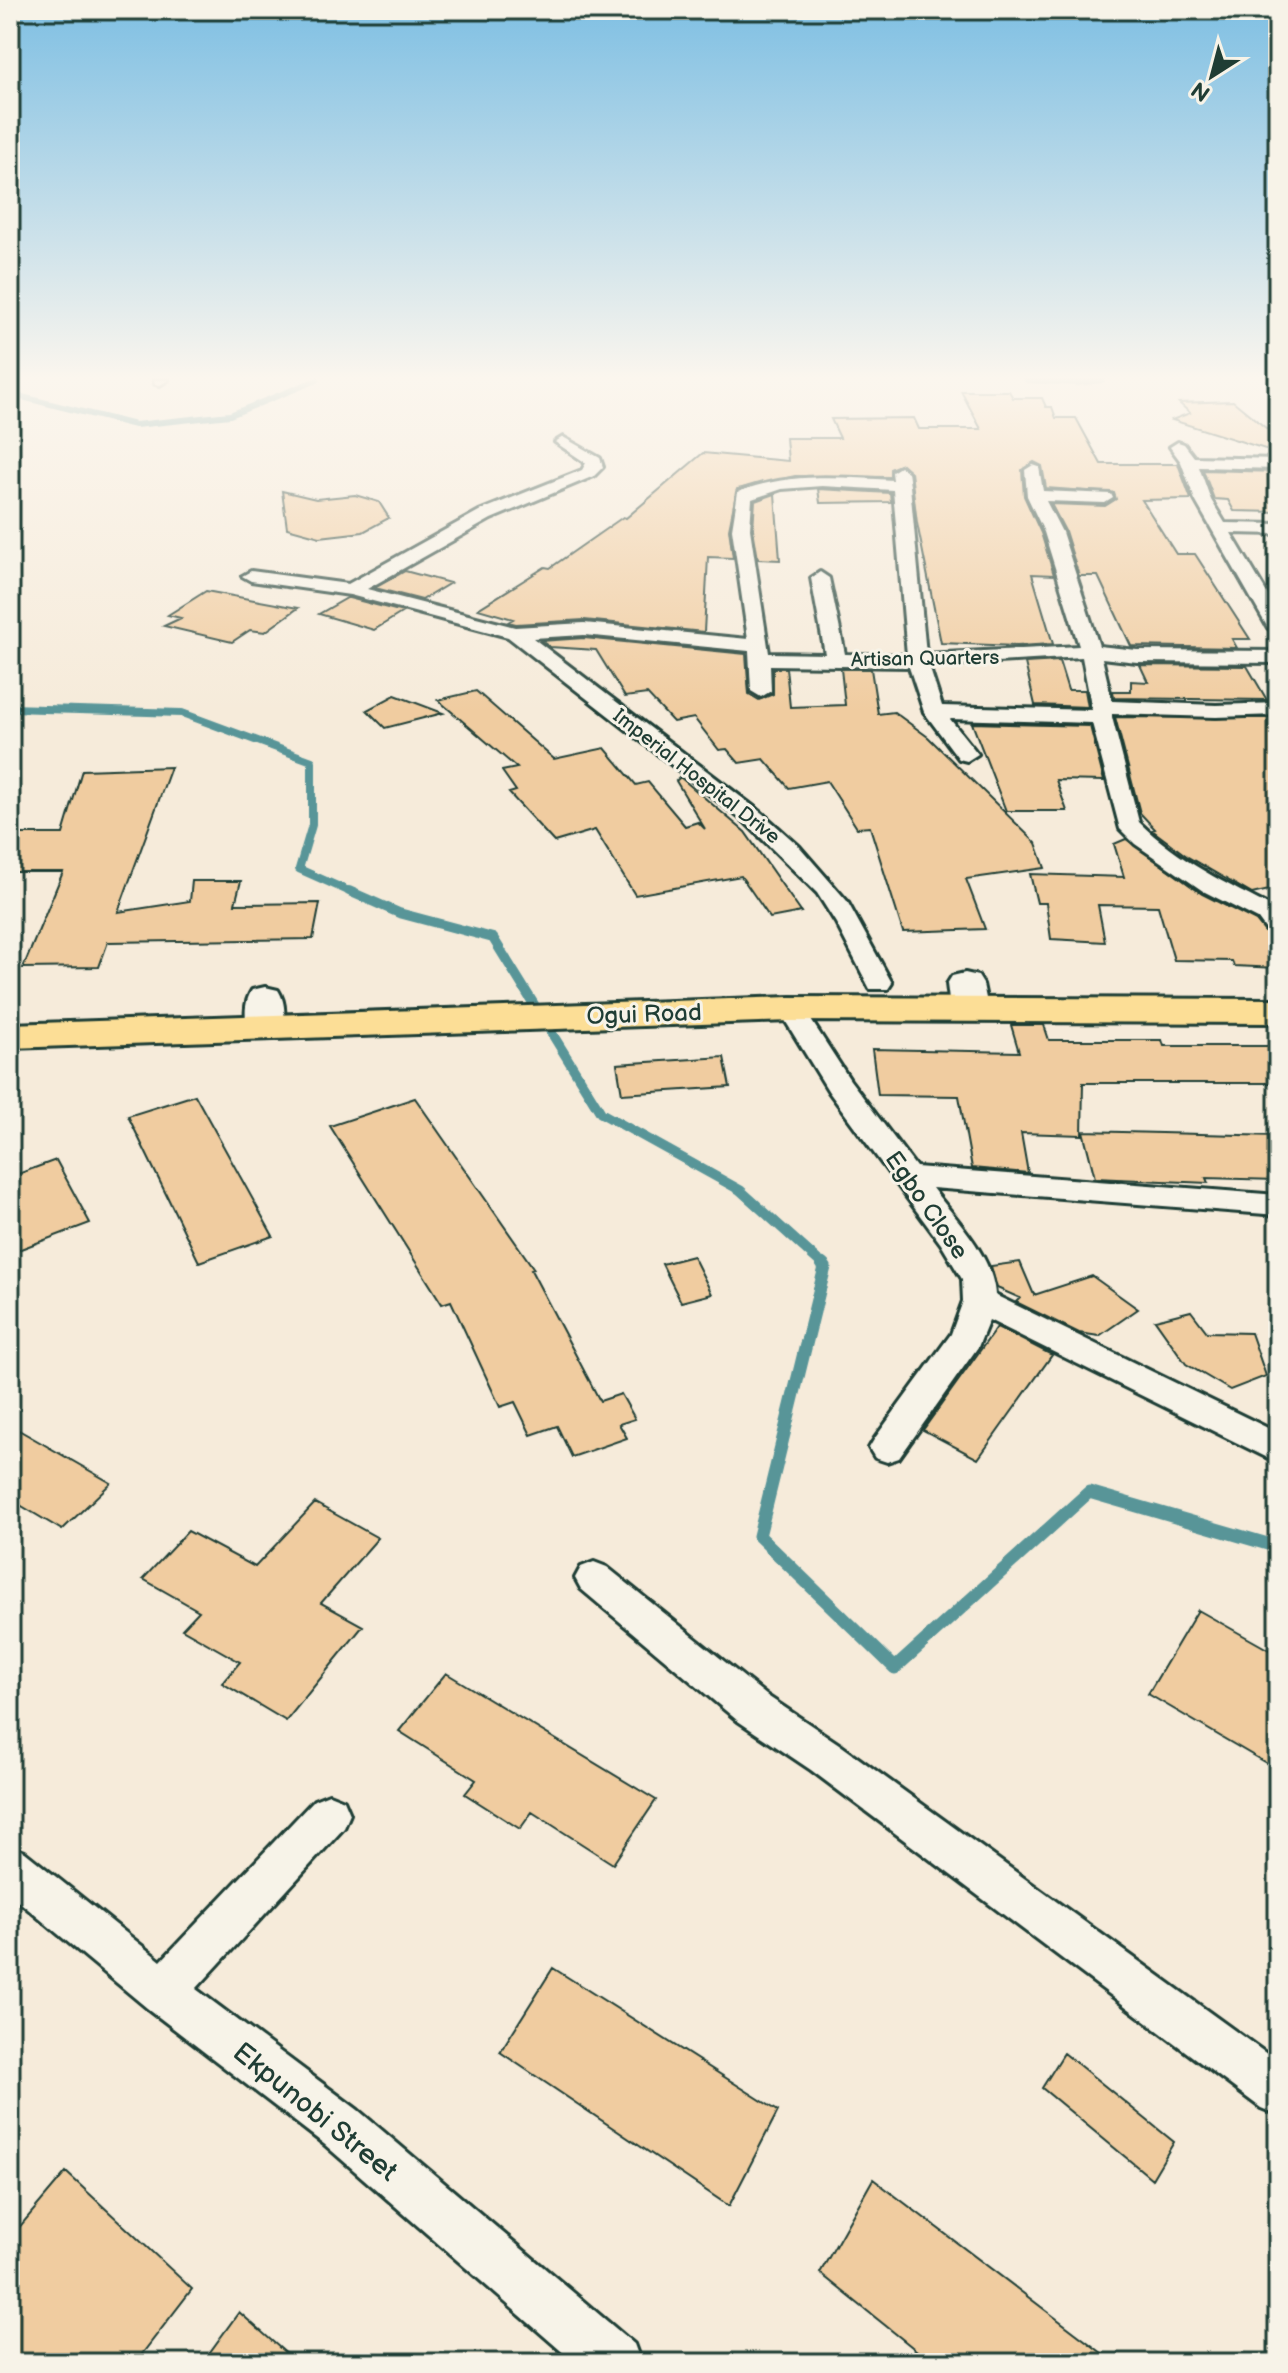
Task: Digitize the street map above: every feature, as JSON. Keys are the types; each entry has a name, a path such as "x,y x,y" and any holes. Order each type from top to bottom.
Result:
{"main road":[{"name":"Ogui Road","path":"10,1008 265,1012 555,1003 879,983 967,996 1278,1011"},
{"name":"Ogui Road","path":"555,1003 791,1009 967,996 1278,984"},
{"name":"Ogui Road","path":"10,1036 265,1012"}],"street":[{"path":"351,590 485,515 544,491"},
{"path":"755,491 744,496 741,529 761,691"},
{"path":"902,491 917,661 934,712 967,754"},
{"path":"1035,491 1053,532 1091,651 1123,814 1128,824 1143,839 1212,886 1267,914 1278,929"},
{"path":"1199,491 1278,628"},
{"path":"1035,496 1105,498"},
{"path":"1222,528 1278,529"},
{"path":"251,576 351,590 515,633"},
{"path":"820,578 836,660"},
{"name":"Artisan Quarters","path":"515,633 584,629 758,653 836,660 917,661 1091,651 1137,656 1278,657"},
{"name":"Imperial Hospital Drive","path":"515,633 754,818 788,849 817,879 843,913 879,983"},
{"path":"934,712 1278,709"},
{"name":"Egbo Close","path":"791,1009 839,1086 952,1236 978,1279 979,1301"},
{"path":"907,1176 1278,1205"},
{"path":"887,1448 966,1338 979,1301 1278,1449"},
{"path":"594,1578 752,1708 825,1757 1278,2091"},
{"path":"163,1992 329,1814"},
{"name":"Ekpunobi Street","path":"10,1867 163,1992 341,2127 615,2363"}],"building":[{"path":"282,491 316,499 355,495 379,502 389,518 363,532 320,537 287,528"},
{"path":"658,491 737,491 729,529 733,558 708,557 704,632 584,620 516,624 508,622 513,619 478,609 545,567 550,568 623,517 626,518"},
{"path":"818,491 890,493 891,502 820,503"},
{"path":"913,491 1024,491 1054,575 1032,574 1053,644 941,643"},
{"path":"1083,491 1188,491 1191,499 1142,500 1176,554 1195,554 1250,639 1232,639 1237,648 1131,646 1098,576 1079,576 1065,531 1051,504 1105,506 1116,499 1114,493"},
{"path":"1211,491 1278,491 1278,512 1234,511 1228,500 1214,499"},
{"path":"775,494 780,560 758,559 753,529 755,501"},
{"path":"405,571 450,583 422,600 375,588"},
{"path":"206,591 298,608 265,632 250,630 232,642 164,626 181,618 168,615"},
{"path":"347,598 403,612 374,630 319,614"},
{"path":"584,638 746,654 749,694 759,700 773,694 773,668 786,668 790,707 845,705 841,669 871,669 878,714 894,712 928,737 1036,843 1045,868 966,879 985,929 903,932 870,827 857,828 827,781 789,788 764,759 739,763 727,749 719,750 694,718 673,722 647,694 625,697 596,650 550,647 541,641"},
{"path":"1059,661 1068,690 1085,690 1088,707 1035,705 1025,663"},
{"path":"1140,665 1247,666 1267,700 1114,698 1113,691 1131,691 1131,681 1148,682"},
{"path":"476,691 554,759 605,748 636,785 648,782 685,826 698,822 705,829 676,781 680,777 745,832 801,912 770,918 741,876 635,895 595,830 554,842 509,793 516,791 502,771 517,768 438,700"},
{"path":"395,695 443,713 385,728 367,710"},
{"path":"1115,717 1277,718 1278,888 1252,894 1188,857 1152,830 1155,829 1140,813"},
{"path":"972,723 1090,726 1104,781 1056,780 1067,811 1006,811"},
{"path":"171,767 118,912 190,901 192,881 241,881 235,904 320,903 313,939 108,942 99,967 23,968 63,872 10,872 10,834 63,834 82,770"},
{"path":"1126,839 1202,894 1256,921 1273,943 1268,943 1278,968 1234,966 1232,961 1174,960 1158,906 1098,905 1105,942 1051,939 1046,903 1037,903 1030,874 1124,877 1114,844"},
{"path":"1011,1025 1044,1025 1049,1040 1162,1040 1164,1046 1278,1046 1278,1083 1083,1083 1082,1135 1021,1133 1028,1173 972,1168 959,1096 878,1095 872,1049 1019,1052"},
{"path":"724,1057 730,1087 622,1094 617,1064"},
{"path":"195,1095 273,1236 199,1262 128,1116"},
{"path":"415,1098 534,1269 531,1270 600,1401 621,1394 635,1419 619,1424 627,1438 572,1457 557,1426 531,1435 515,1402 500,1407 451,1301 442,1304 330,1126"},
{"path":"1083,1131 1278,1136 1278,1180 1206,1178 1208,1183 1095,1178"},
{"path":"56,1160 90,1223 10,1253 10,1177"},
{"path":"693,1256 712,1294 681,1302 662,1264"},
{"path":"1020,1262 1034,1295 1092,1276 1138,1309 1099,1336 1079,1333 1016,1302 1020,1298 997,1288 991,1266"},
{"path":"1191,1311 1207,1332 1251,1333 1266,1376 1230,1390 1186,1364 1155,1320"},
{"path":"997,1327 1052,1355 978,1459 923,1430"},
{"path":"10,1425 111,1483 62,1530 10,1499"},
{"path":"315,1503 378,1538 321,1603 363,1626 286,1721 222,1683 240,1662 182,1629 199,1611 143,1579 188,1531 255,1567"},
{"path":"1198,1610 1278,1655 1278,1770 1148,1694"},
{"path":"446,1673 656,1800 613,1864 532,1812 520,1829 465,1794 476,1780 399,1731"},
{"path":"553,1968 778,2111 729,2206 500,2052"},
{"path":"1064,2053 1174,2142 1152,2179 1042,2088"},
{"path":"66,2172 192,2289 135,2363 10,2363 10,2238"},
{"path":"873,2179 1115,2363 932,2363 820,2273"},
{"path":"239,2312 297,2363 202,2363"}],"waterway":[{"path":"10,708 182,713 312,761 312,825 299,869 353,893"},
{"path":"349,891 399,913 493,938 601,1113 740,1190 824,1266"},
{"path":"824,1266 759,1536 895,1668 1089,1492 1278,1547"}]}
